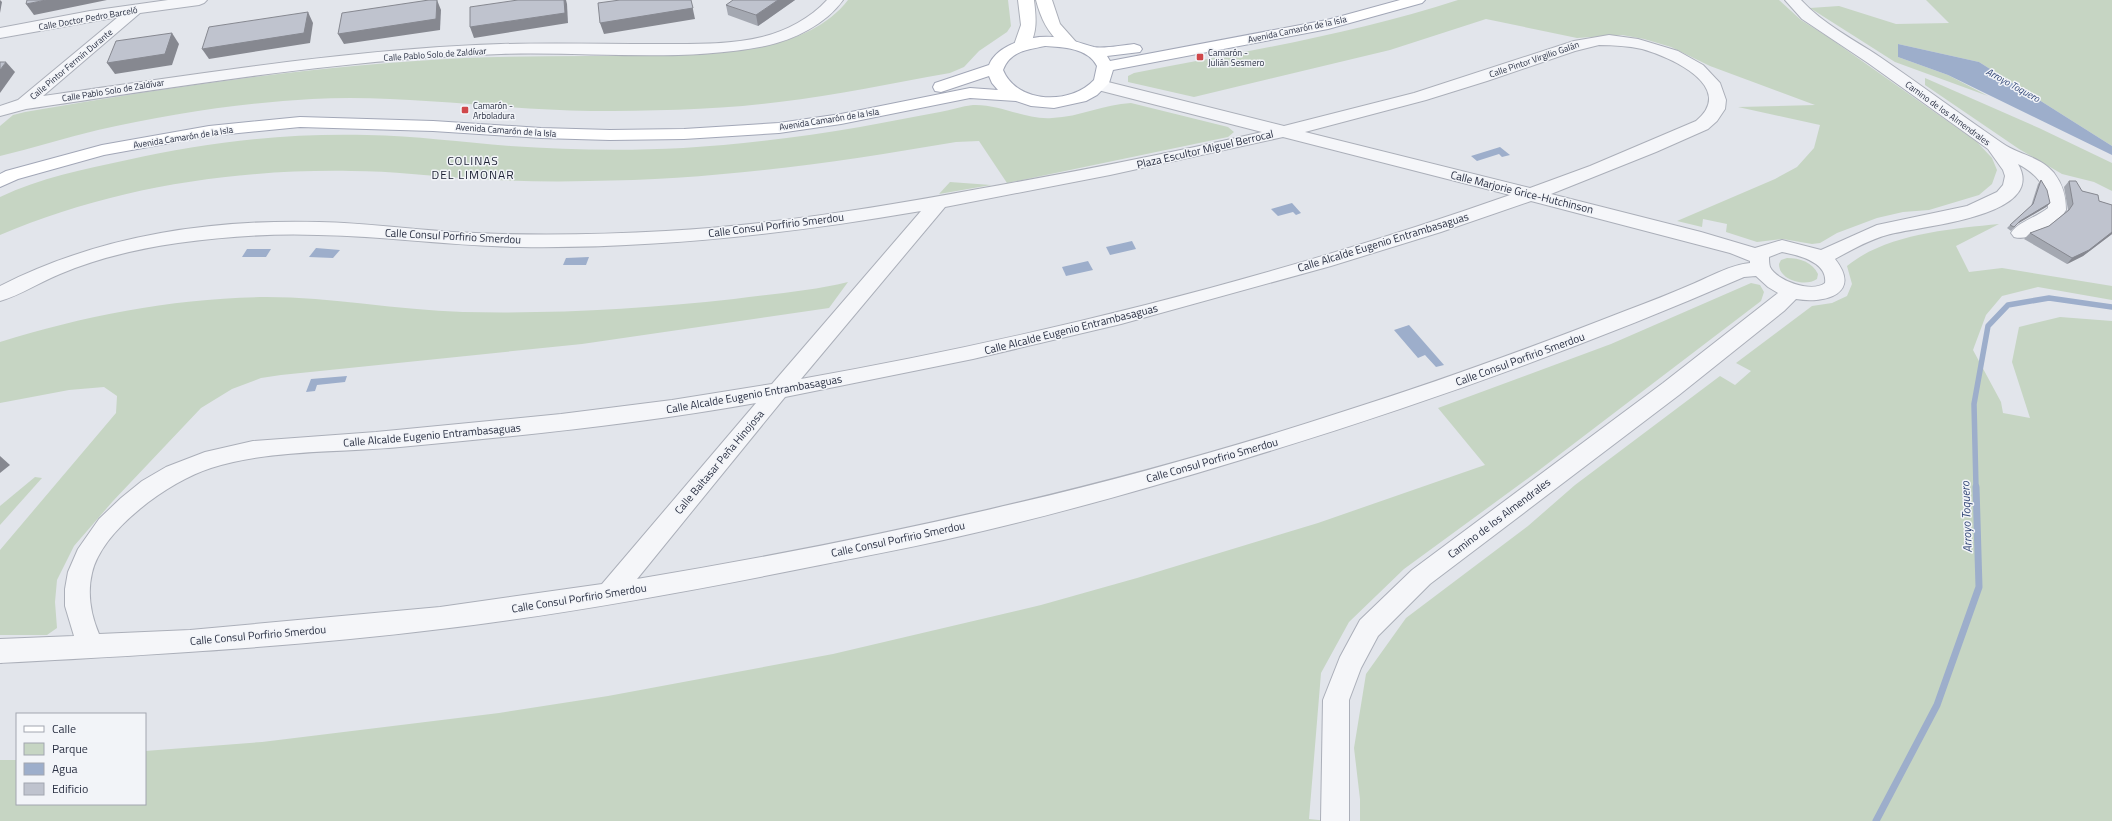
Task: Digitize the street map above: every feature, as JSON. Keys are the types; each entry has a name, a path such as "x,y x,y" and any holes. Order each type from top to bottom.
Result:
{"main road":[{"path":"1022,45 1029,26 1026,0"},
{"path":"1044,0 1050,23 1058,34 1068,42 1092,52 1100,58 1104,67 1105,76 1100,85 1088,94 1072,100 1052,103 1032,101 1015,96 996,79 994,68 999,59 1009,51 1022,45 1045,41 1068,42"},
{"name":"Avenida Camarón de la Isla","path":"1092,52 1139,49 1321,14 1380,0"},
{"name":"Avenida Camarón de la Isla","path":"1104,67 1328,24 1417,0"},
{"name":"Avenida Camarón de la Isla","path":"0,167 115,138 209,121 307,111 615,125 778,116 938,87 994,68"},
{"name":"Avenida Camarón de la Isla","path":"0,181 12,175 102,150 209,131 300,122 433,126 541,133 602,135 718,133 779,128 840,119 970,93 1015,96"}],"street":[{"name":"Calle Doctor Pedro Barceló","path":"0,34 199,0"},
{"name":"Calle Pablo Solo de Zaldívar","path":"0,111 24,104 272,68 407,55 501,49 680,50 735,46 766,41 792,31 820,17 835,0"},
{"name":"Camino de los Almendrales","path":"1793,0 1807,16 1994,146 2011,169 2014,178 2013,186 2007,195 1993,203 1970,212 1882,229 1821,259"},
{"name":"Calle Pintor Fermín Durante","path":"24,104 136,10"},
{"name":"Calle Pintor Virgilio Galán","path":"1284,131 1476,79 1574,45 1601,40 1617,40 1646,45 1670,54 1693,65 1708,78 1718,92 1719,103 1715,114 1711,120 1702,126 1531,194"},
{"name":"Plaza Escultor Miguel Berrocal","path":"1100,85 1284,131"},
{"name":"Plaza Escultor Miguel Berrocal","path":"938,202 1104,171 1284,131"},
{"name":"Calle Marjorie Grice-Hutchinson","path":"1284,131 1701,238 1737,248 1760,263"},
{"path":"1994,146 2034,164 2052,182 2058,197 2057,210 2046,220 2021,233"},
{"name":"Calle Alcalde Eugenio Entrambasaguas","path":"91,646 83,628 77,590 81,565 90,546 105,527 141,494 181,470 229,453 275,447 371,441 554,424 669,409 778,391 989,349 1106,322 1378,246 1531,194"},
{"name":"Calle Consul Porfirio Smerdou","path":"0,294 43,273 108,250 209,234 299,228 468,239 605,240 731,232 938,202"},
{"name":"Calle Baltasar Peña Hinojosa","path":"609,594 938,202"},
{"path":"1782,246 1801,250 1821,259 1834,272 1836,278 1835,284 1831,289 1814,294 1792,291 1772,281 1760,263 1763,251 1782,246"},
{"name":"Calle Consul Porfirio Smerdou","path":"0,651 283,634 440,618 609,594 859,548 949,529 1134,483 1348,419 1542,352 1664,304 1760,263"},
{"name":"Camino de los Almendrales","path":"1335,808 1336,700 1348,664 1369,628 1421,577 1671,389 1777,306 1792,291"}],"green space":[{"path":"848,0 1008,0 1011,26 1007,32 979,51 964,67 950,73 779,102 685,110 591,111 521,108 417,100 347,98 312,99 231,106 151,119 98,130 0,156 0,126 13,115 25,112 244,78 410,61 465,58 672,55 742,50 788,40 811,30 831,17"},
{"path":"1458,0 1779,0 1801,20 1828,37 1977,142 1992,158 1997,170 1992,184 1979,195 1929,210 1903,212 1877,218 1837,233 1820,243 1812,244 1783,239 1757,242 1726,232 1727,224 1703,219 1702,227 1677,221 1775,179 1797,167 1814,148 1820,125 1738,107 1815,105 1710,66 1671,47 1644,39 1622,35 1577,38 1486,19 1390,50 1194,97 1128,82 1128,76 1134,73 1338,33"},
{"path":"1926,0 2112,0 2112,146 1979,62 1898,44 1898,57 1948,75 1988,96 1895,62 1810,8 1839,6 1896,24 1949,23"},
{"path":"1925,78 2039,128 2112,163 2112,191 2094,182 2062,174 2019,149 1925,85"},
{"path":"1131,103 1228,127 1234,132 1228,137 1007,183 979,141 956,142 865,157 773,169 727,174 635,180 516,181 366,171 306,171 261,174 217,178 128,194 85,205 0,235 0,197 15,190 46,179 95,167 186,148 246,140 276,137 367,135 438,139 510,146 596,150 662,149 772,140 816,134 973,105 993,107 1032,117 1052,118"},
{"path":"950,182 991,185 939,194"},
{"path":"1999,224 1956,246 1969,272 2002,268 2112,286 2112,300 2038,287 2002,296 1986,315 1973,350 2001,402 2003,413 2030,418 2012,362 2019,327 2060,317 2112,321 2112,821 1360,821 1360,799 1354,748 1366,674 1406,618 1528,526 1575,485 1720,376 1735,385 1751,371 1736,363 1812,306 1832,303 1847,296 1852,284 1847,266 1863,255 1899,240 1919,235 1960,228"},
{"path":"1787,258 1801,260 1812,266 1818,274 1817,279 1800,282 1794,281 1783,275 1779,264 1781,260"},
{"path":"848,282 829,308 582,344 281,375 261,378 232,389 201,408 113,501 74,546 57,580 55,602 57,628 47,635 0,635 0,550 116,413 117,396 104,387 69,390 0,403 0,342 32,332 98,316 165,305 232,298 266,297 315,299 438,311 531,312 632,308 700,303 806,290"},
{"path":"1751,283 1760,285 1764,292 1761,301 1538,471 1404,569 1349,622 1321,673 1309,819 1329,821 0,821 0,760 16,760 16,805 146,805 146,751 262,742 499,713 608,696 833,654 1041,605 1137,578 1318,523 1485,465 1438,408 1611,344"},
{"path":"35,477 42,478 0,525 0,506"}],"water":[{"path":"1898,44 1979,62 2112,146 2112,155 1948,75 1898,57"},
{"path":"1500,147 1510,155 1502,157 1499,154 1477,161 1471,156"},
{"path":"1292,203 1301,213 1296,215 1293,212 1278,216 1271,209"},
{"path":"1132,241 1136,249 1110,255 1106,247"},
{"path":"316,248 340,250 333,258 309,257"},
{"path":"247,249 271,249 266,257 242,257"},
{"path":"589,257 586,265 563,265 566,258"},
{"path":"1088,261 1093,270 1066,276 1062,267"},
{"path":"1409,325 1444,365 1436,367 1425,355 1418,358 1394,330"},
{"path":"347,376 345,382 317,385 315,391 306,392 311,379"}],"building":[{"path":"27,0 46,0 26,4"},
{"path":"437,0 436,19 338,34 342,13"},
{"path":"518,0 564,0 565,13 470,27 470,7"},
{"path":"620,0 691,0 693,8 600,23 598,3"},
{"path":"733,0 778,0 756,15 726,5"},
{"path":"308,12 304,33 202,49 209,27"},
{"path":"172,33 165,54 107,63 116,41"},
{"path":"0,62 6,62 0,70"},
{"path":"2041,180 2047,190 2050,203 2020,221 2014,227 2010,225 2033,204"},
{"path":"2069,181 2076,181 2082,191 2098,195 2099,201 2112,205 2112,232 2089,250 2072,258 2030,233 2049,226 2069,210 2073,204"}],"waterway":[{"name":"Arroyo Toquero","path":"1976,488 1974,404 1988,326 2008,305 2049,298 2112,307"},
{"name":"Arroyo Toquero","path":"1876,821 1937,705 1979,587 1976,487"}],"place":[{"name":"Camarón - Julián Sesmero","path":"1200,57"},
{"name":"Camarón - Arboladura","path":"465,110"}],"district":[{"name":"COLINAS DEL LIMONAR","path":"473,167"}]}
